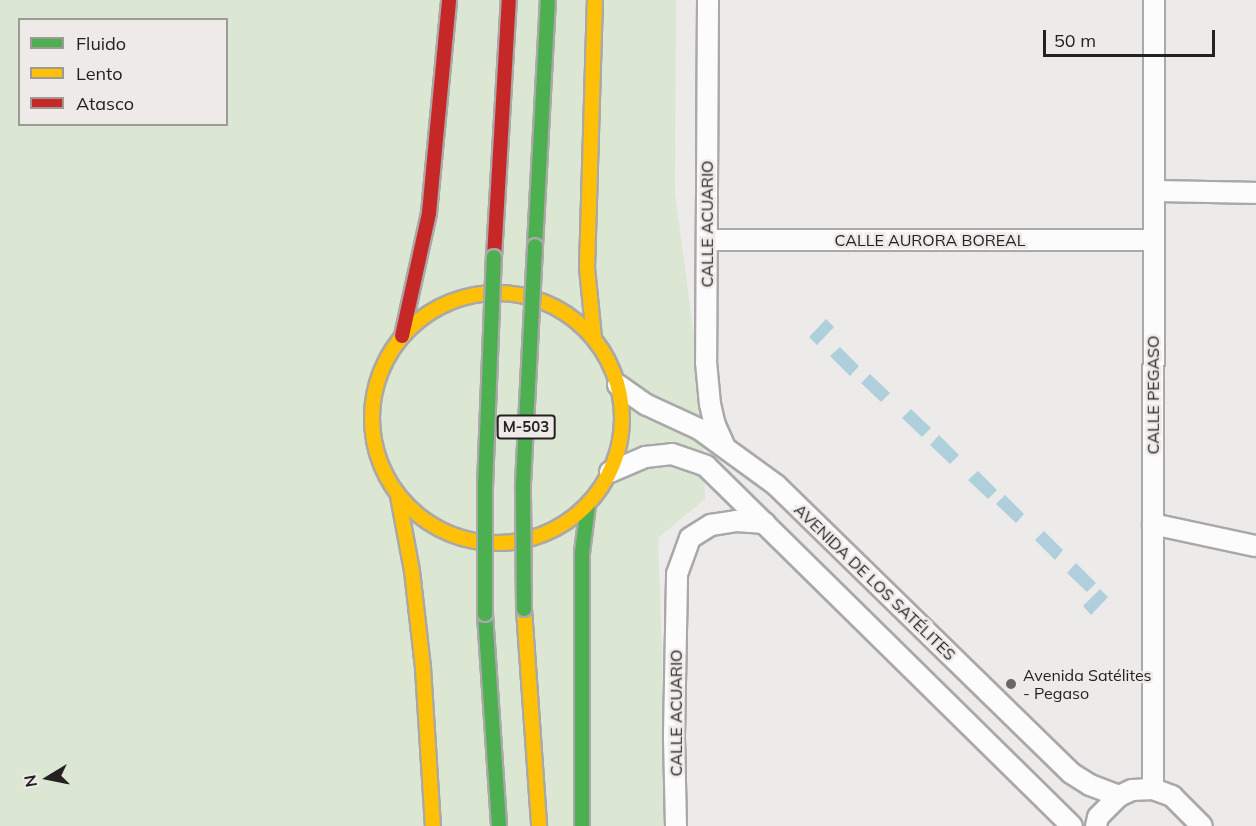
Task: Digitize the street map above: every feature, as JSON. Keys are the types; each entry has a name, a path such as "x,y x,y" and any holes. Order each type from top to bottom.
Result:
{"main road":[{"path":"402,336 435,308 476,294 520,294 560,310 594,338 608,360 618,385 622,414 620,444 610,472 588,505 553,531 512,543 470,541 430,525 398,496 383,471 374,443 372,414 380,373 402,336 429,213 449,0"},
{"name":"M-503","path":"499,826 485,614 485,487 494,257 509,0"},
{"name":"M-503","path":"539,826 524,609 523,484 548,0"},
{"path":"594,338 587,268 595,0"},
{"path":"398,496 412,571 423,668 434,826"},
{"path":"582,826 582,553 588,505"}],"street":[{"name":"CALLE ACUARIO","path":"708,0 706,362 710,404 715,425 724,445"},
{"name":"CALLE PEGASO","path":"1153,789 1154,0"},
{"path":"1154,191 1256,192"},
{"name":"CALLE AURORA BOREAL","path":"707,240 1154,240"},
{"name":"AVENIDA DE LOS SATÉLITES","path":"618,385 647,405 699,429 776,485 1071,773 1090,785 1119,796"},
{"name":"AVENIDA DE LOS SATÉLITES","path":"610,472 645,457 672,454 693,460 720,478 1072,826"},
{"name":"CALLE ACUARIO","path":"676,826 674,735 677,574 690,538 711,525 736,521 765,524"},
{"path":"1153,524 1256,546"},
{"path":"1096,826 1098,818 1119,796 1132,790 1153,789 1172,796 1202,826"}],"green space":[{"path":"0,0 676,0 675,193 702,395 705,499 658,538 668,826 0,826"}],"water":[{"path":"826,319 834,327 817,345 809,337"},
{"path":"840,347 859,366 850,376 830,356"},
{"path":"870,374 890,393 881,402 861,383"},
{"path":"911,409 931,428 922,437 902,418"},
{"path":"939,435 959,455 950,464 930,445"},
{"path":"978,471 997,490 988,499 968,480"},
{"path":"1005,495 1024,514 1016,523 996,504"},
{"path":"1044,531 1063,550 1055,560 1035,540"},
{"path":"1076,563 1096,583 1087,592 1067,573"},
{"path":"1100,589 1108,597 1091,615 1083,606"}],"traffic: fast":[{"path":"535,246 548,0"},
{"path":"524,609 523,484 535,246"},
{"path":"485,614 485,487 494,257"},
{"path":"582,826 582,553 588,505"},
{"path":"485,614 499,826"}],"traffic: slow":[{"path":"594,338 587,268 595,0"},
{"path":"497,293 521,296 545,303 566,314 585,330 601,349 612,370 619,394 622,418 619,442 612,466 601,487 585,506 566,522 545,533 521,540 497,543 473,540 449,533 428,522 409,506 393,487 382,466 375,442 372,418 375,394 382,370 393,349 409,330 428,314 449,303 473,296 497,293"},
{"path":"398,496 412,571 423,668 433,826"},
{"path":"524,609 539,826"}],"traffic: jam":[{"path":"402,336 429,213 449,0"},
{"path":"494,257 509,0"}],"place":[{"name":"Avenida Satélites - Pegaso","path":"1011,684"}]}
